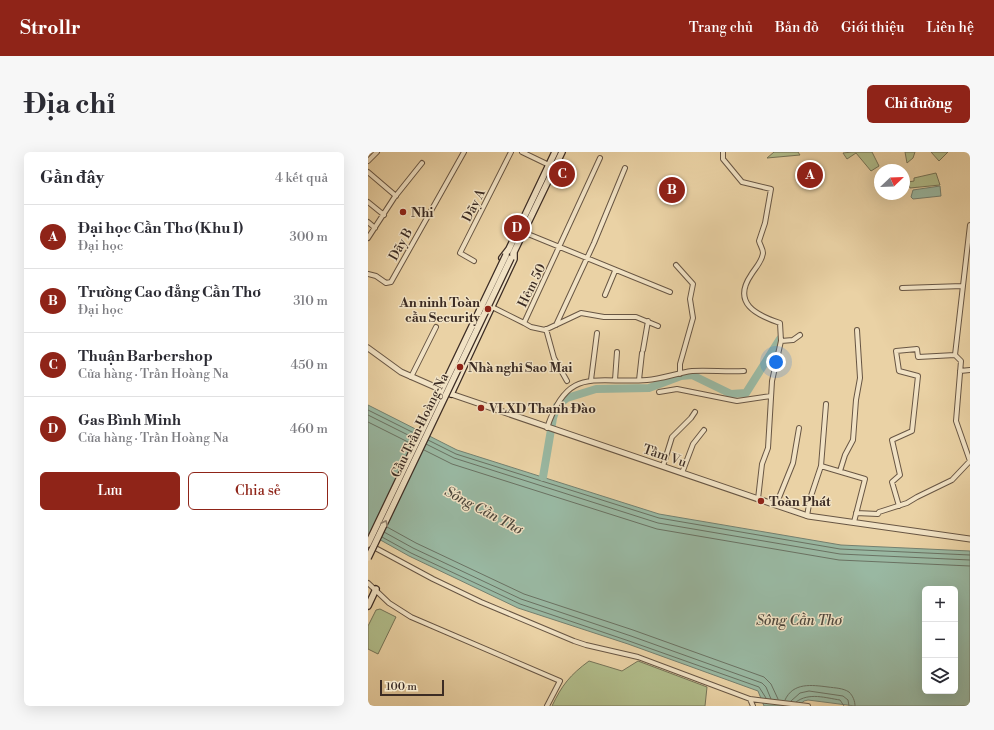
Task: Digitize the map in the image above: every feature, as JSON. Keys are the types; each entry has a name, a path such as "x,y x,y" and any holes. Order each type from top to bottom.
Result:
{"main road":[{"path":"440,390 504,254 512,250 523,232 552,166 555,152"},
{"path":"509,257 552,166 562,152"},
{"path":"450,394 514,259 512,250"},
{"name":"Cầu Trần Hoàng Na","path":"368,544 509,257"},
{"name":"Cầu Trần Hoàng Na","path":"368,558 509,257"},
{"path":"368,606 376,589"}],"street":[{"path":"368,161 377,152"},
{"name":"Dãy B","path":"368,274 376,276 386,283 391,282 464,152"},
{"name":"Dãy A","path":"474,261 460,253 511,152"},
{"path":"522,152 552,166"},
{"path":"723,152 723,159 742,182 771,188 765,223 759,241 762,249 762,258 745,285 744,292 751,309 756,314 780,322 781,341 772,381 768,448 762,464 758,499"},
{"name":"Hẻm 50","path":"546,329 531,327 524,323 560,248 600,158"},
{"path":"368,238 396,196 422,163"},
{"path":"556,325 625,168"},
{"path":"368,172 396,196"},
{"path":"368,202 384,215"},
{"path":"368,222 375,228"},
{"path":"955,355 970,225"},
{"path":"523,232 615,271 670,292"},
{"path":"676,265 693,284 690,299 693,318 680,364 680,374"},
{"path":"605,295 615,271"},
{"path":"902,288 963,286"},
{"path":"492,307 524,323"},
{"path":"567,380 554,358 546,329 581,313 604,317 636,317 658,326"},
{"path":"639,380 642,352 648,321"},
{"path":"411,377 436,327"},
{"path":"840,471 854,440 856,400 860,378 857,330"},
{"path":"591,380 597,333"},
{"path":"781,341 793,340 800,335"},
{"name":"Tầm Vu","path":"368,348 401,372 450,394 807,516 970,539"},
{"path":"856,513 878,514 879,512 899,506 952,480 970,461 956,421 961,361 955,355 918,357 917,350 896,351 899,371 918,376 912,431 892,440 900,475 892,482 899,506"},
{"path":"615,380 617,352"},
{"path":"960,371 970,370"},
{"path":"547,428 553,408 563,394 575,386 591,380 639,380 661,378 692,371 744,371"},
{"path":"658,392 677,389 737,401 771,396"},
{"path":"807,516 810,499 822,466 826,404"},
{"path":"663,466 672,437 695,412"},
{"path":"776,505 792,463 800,428"},
{"path":"682,473 693,444 704,430"},
{"path":"822,466 865,479 866,481 854,522"},
{"path":"368,544 412,568 474,598 574,640 647,660 750,699 808,706"},
{"path":"368,583 389,603 411,617 560,681 547,706"},
{"path":"750,699 754,706"}],"shaded area":[{"path":"774,152 798,152 800,155 767,158"},
{"path":"872,152 878,164 874,164 874,169 871,171 856,153 847,159 843,153"},
{"path":"905,152 915,152 913,158 907,163"},
{"path":"931,152 948,152 939,161"},
{"path":"936,173 940,185 910,188 910,182 914,181 914,178"},
{"path":"380,609 396,617 378,654 368,649 368,626 376,610"},
{"path":"589,661 622,671 638,661 707,687 705,706 552,706 559,692 567,681"}],"water":[{"path":"940,186 941,196 913,199 911,197 913,190"},
{"name":"Sông Cần Thơ","path":"368,405 457,450 659,514 841,545 970,551 970,706 855,706 808,700 804,701 798,706 764,706 758,691 628,644 518,608 409,556 368,533"}],"waterway":[{"path":"543,477 553,418 557,406 567,398 596,389 649,388 681,376 692,375 731,394 746,393 780,339"}],"place":[{"name":"Thuận Barbershop","path":"562,174"},
{"name":"Đại học Cần Thơ (Khu I)","path":"810,175"},
{"name":"Trường Cao đẳng Cần Thơ","path":"672,190"},
{"name":"Nhi","path":"403,212"},
{"name":"Gas Bình Minh","path":"517,228"},
{"name":"An ninh Toàn cầu Security","path":"488,309"},
{"name":"Nhà nghỉ Sao Mai","path":"460,367"},
{"name":"VLXD Thanh Đào","path":"481,408"},
{"name":"Toàn Phát","path":"761,501"}]}
